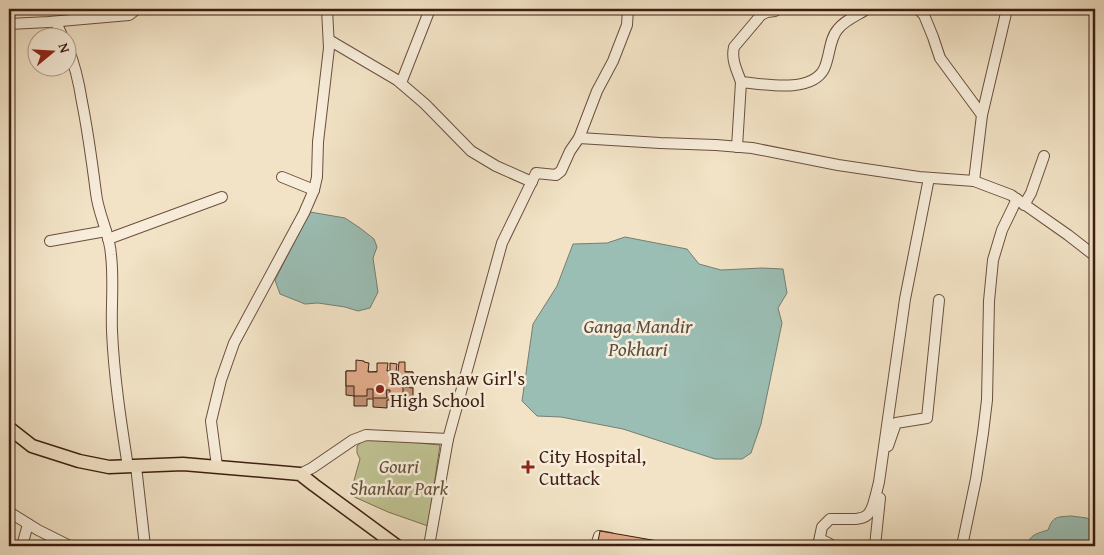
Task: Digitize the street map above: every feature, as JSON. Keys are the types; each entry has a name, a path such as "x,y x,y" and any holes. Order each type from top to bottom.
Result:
{"main road":[{"path":"9,428 32,446 79,461 109,467 183,464 300,474 397,546"}],"street":[{"path":"69,9 70,20"},
{"path":"9,24 128,16 137,9"},
{"path":"217,466 210,420 234,343 314,190 317,177 318,142 329,48 328,9"},
{"path":"401,84 430,9"},
{"path":"429,546 448,439 502,243 536,173 556,176 561,171 570,150 579,138 597,91 617,52 627,25 628,9"},
{"path":"737,147 741,82 734,64 732,52 734,46 761,15 776,9"},
{"path":"741,82 793,86 818,78 824,69 834,36 838,30 867,9"},
{"path":"918,9 924,15 940,58 982,115"},
{"path":"974,181 982,115 1007,9"},
{"path":"56,22 59,28"},
{"path":"329,40 397,80 425,104 471,151 496,166 532,182"},
{"path":"78,78 96,195 111,252 113,359 144,546"},
{"path":"579,138 752,148 838,165 930,178 974,181 995,188 1021,202 1095,256"},
{"path":"962,546 976,479 987,400 989,301 993,260 1002,230 1021,202 1031,193 1044,156"},
{"path":"282,177 314,190"},
{"path":"830,546 830,544 819,542 822,527 830,519 860,519 868,516 872,509 878,482 905,299 930,178"},
{"path":"50,241 107,235 222,198"},
{"path":"875,546 886,453 896,423 927,418 939,300"},
{"path":"300,474 353,440 366,436 448,439"},
{"path":"9,512 70,546"},
{"path":"22,546 28,524"},
{"path":"596,546 599,536 622,540"}],"green space":[{"name":"Gouri Shankar Park","path":"366,438 440,445 428,526 388,512 350,495 360,459 357,453 357,446"}],"water":[{"path":"310,212 345,218 374,239 377,247 373,258 378,292 370,308 358,311 318,303 305,304 280,294 275,280"},
{"name":"Ganga Mandir Pokhari","path":"625,237 687,249 699,264 721,270 783,269 787,293 778,308 782,323 761,424 751,453 742,459 715,459 623,429 561,417 537,416 522,401 533,324 557,286 573,244 607,243"},
{"path":"1059,517 1087,518 1095,524 1095,546 1029,546 1030,539 1038,533 1048,530 1054,520"}],"building":[{"name":"Ravenshaw Girl's High School","path":"356,360 369,363 368,372 377,372 377,363 388,363 387,371 390,371 390,363 397,364 396,372 398,372 399,362 405,362 405,372 413,372 413,388 403,387 403,397 390,397 390,390 386,390 387,398 373,398 373,389 367,389 367,396 354,396 354,386 346,386 346,371 356,371"},
{"path":"600,531 687,546 597,546"}],"place":[{"name":"Ravenshaw Girl's High School","path":"380,389"},
{"name":"City Hospital, Cuttack","path":"528,467"}]}
